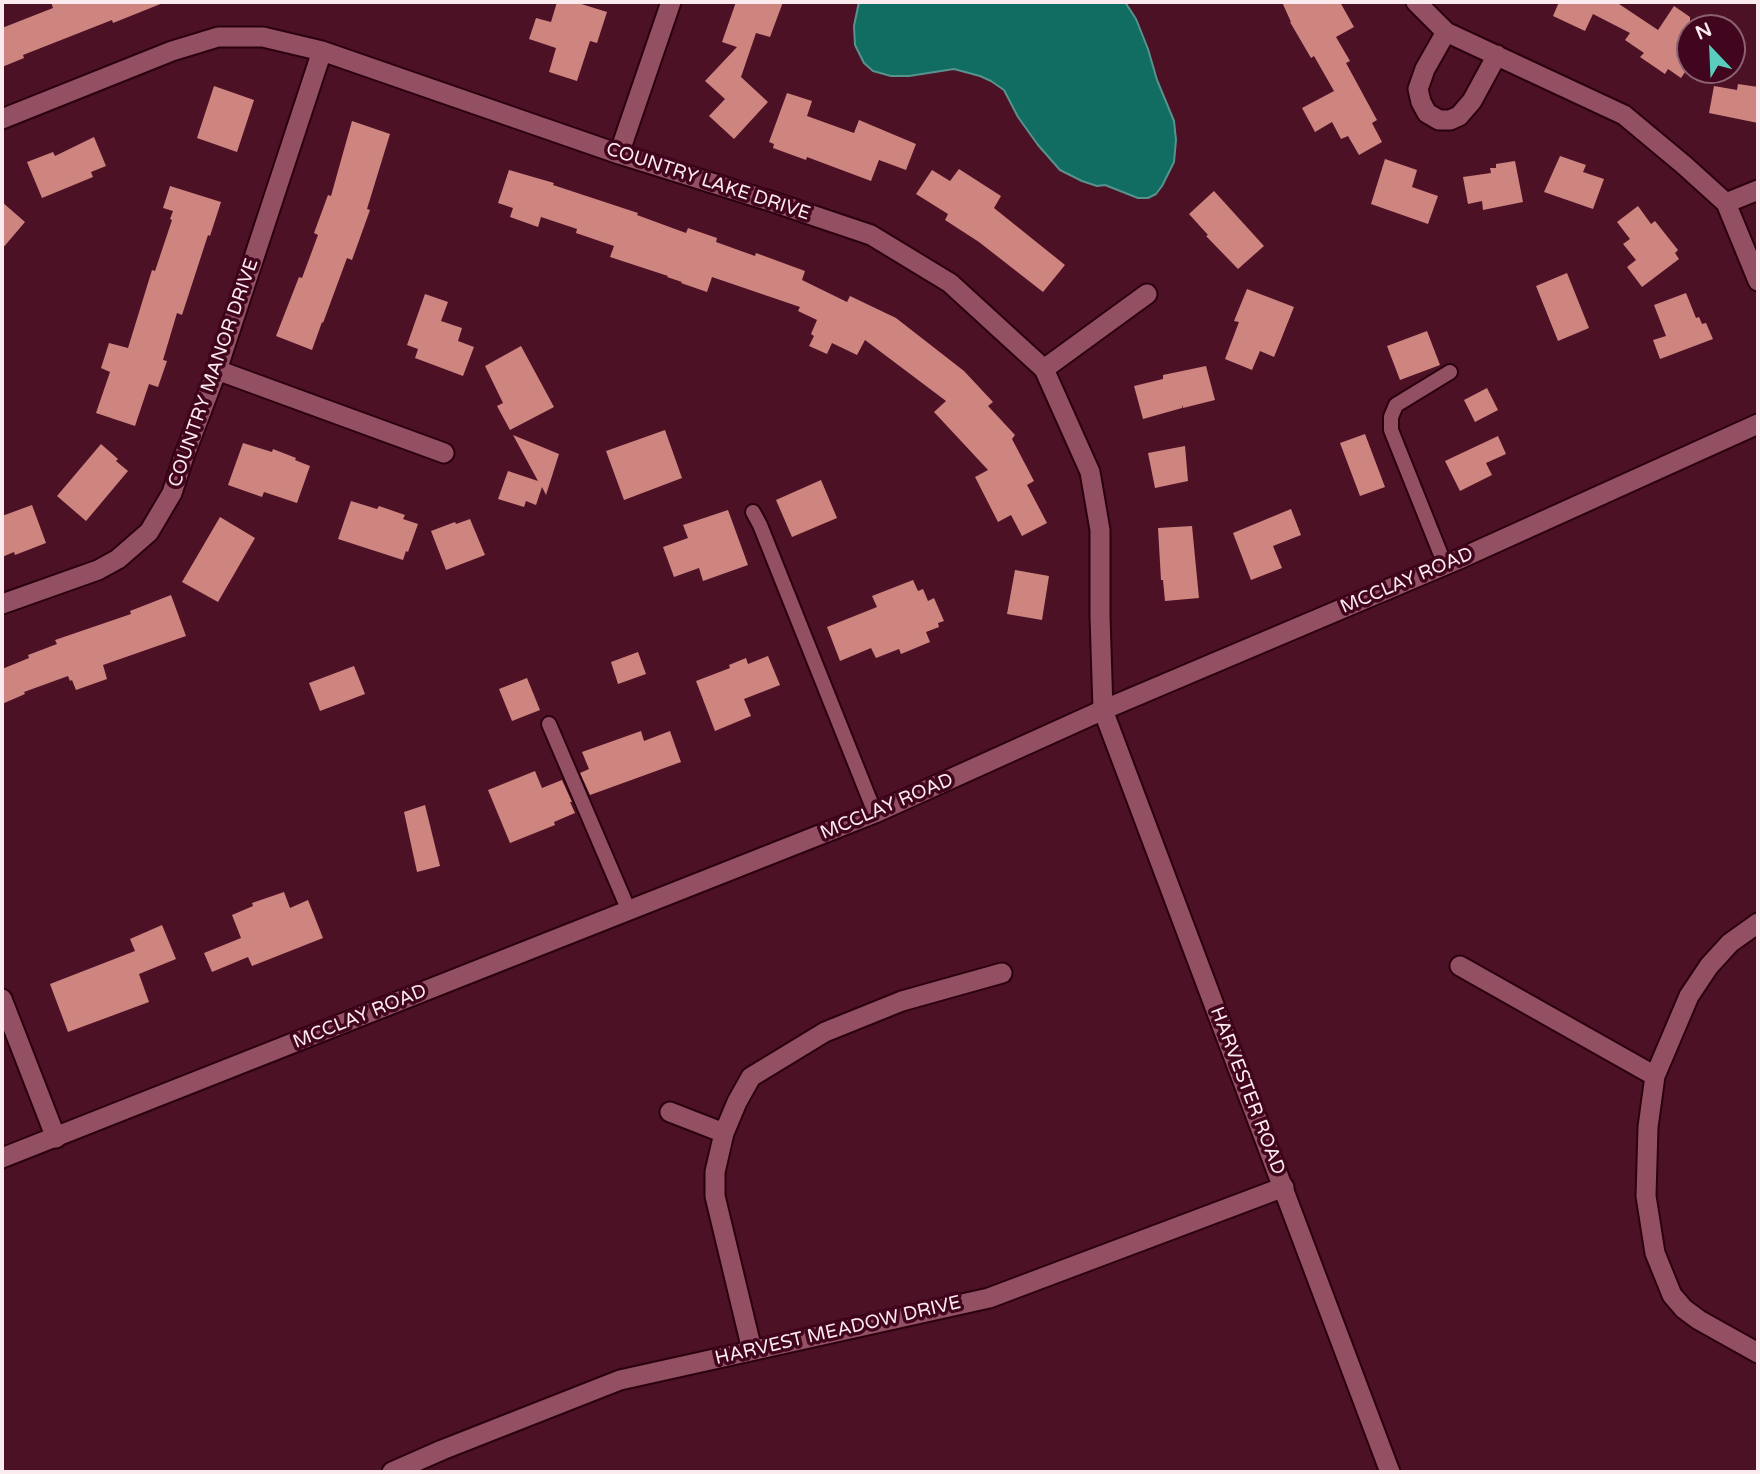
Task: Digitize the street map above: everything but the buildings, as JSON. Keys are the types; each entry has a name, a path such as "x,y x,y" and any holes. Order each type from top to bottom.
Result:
{"street":[{"path":"619,154 671,2"},
{"path":"1416,2 1446,33 1624,115 1726,203 1758,281"},
{"path":"1446,33 1418,89 1427,113 1439,120 1450,120 1459,116 1472,101 1497,55"},
{"name":"COUNTRY LAKE DRIVE","path":"2,119 172,51 218,37 263,37 322,51 619,154 871,235 950,283 1044,369 1090,472 1100,530 1103,710"},
{"name":"COUNTRY MANOR DRIVE","path":"2,604 98,570 118,559 149,532 172,494 217,370 322,51"},
{"path":"1726,203 1758,190"},
{"path":"1044,369 1147,293"},
{"path":"217,370 444,453"},
{"name":"MCCLAY ROAD","path":"2,1158 875,813 1103,710 1445,565 1758,424"},
{"name":"HARVESTER ROAD","path":"1103,710 1390,1472"},
{"path":"1758,923 1730,943 1709,966 1689,996 1655,1076 1648,1127 1646,1196 1655,1253 1672,1295 1684,1309 1699,1320 1758,1353"},
{"path":"1460,966 1655,1076"},
{"path":"752,1350 715,1196 715,1172 724,1133 751,1077 825,1032 902,1001 1002,973"},
{"path":"2,999 56,1138"},
{"path":"670,1111 724,1133"},
{"name":"HARVEST MEADOW DRIVE","path":"392,1472 620,1380 989,1298 1284,1187"}],"lane":[{"path":"1445,565 1391,430 1391,417 1396,405 1450,372"},
{"path":"753,512 875,813"},
{"path":"549,724 629,911"}],"shaded area":[{"path":"859,2 1125,2 1136,19 1174,121 1174,162 1162,186 1156,194 1148,198 1138,198 1105,185 1097,186 1082,181 1060,170 1018,117 1004,90 980,76 954,69 909,76 891,76 873,71 864,63 855,45 854,26"}]}
